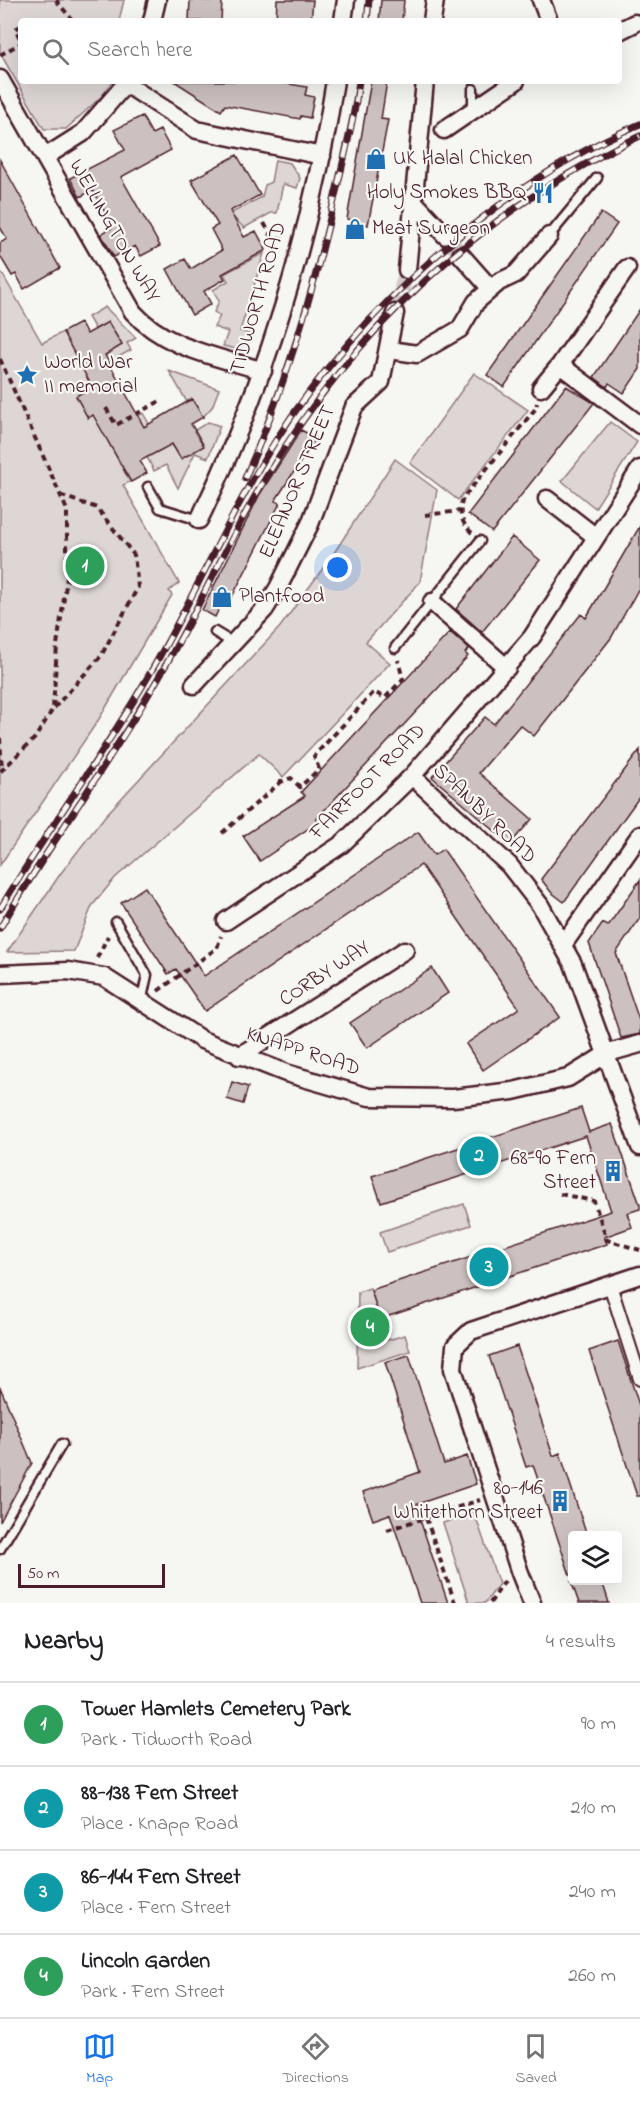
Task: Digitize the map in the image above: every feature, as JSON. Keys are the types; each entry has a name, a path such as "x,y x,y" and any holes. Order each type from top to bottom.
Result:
{"street":[{"path":"153,18 157,0"},
{"path":"344,18 346,0"},
{"path":"432,18 435,0"},
{"path":"541,0 548,18"},
{"path":"622,30 635,23"},
{"name":"WELLINGTON WAY","path":"0,79 122,297 147,327 171,342 263,371"},
{"path":"45,157 83,132 126,84"},
{"path":"128,84 197,130 322,156"},
{"name":"TIDWORTH ROAD","path":"199,520 236,441 263,371 300,244 322,156 334,84"},
{"path":"407,270 415,203 413,183 425,84"},
{"path":"444,130 512,84"},
{"path":"415,203 446,236"},
{"path":"390,350 417,354 460,329 476,303 491,289 516,274 549,236"},
{"path":"461,255 491,289"},
{"path":"541,388 560,365 627,268"},
{"name":"ELEANOR STREET","path":"194,685 265,609 278,588 310,524 354,407 381,382 390,350 395,313"},
{"path":"560,365 640,425"},
{"name":"FAIRFOOT ROAD","path":"226,921 335,850 412,776 507,668 554,604 640,469"},
{"path":"547,499 596,537"},
{"path":"432,602 507,668"},
{"name":"SPANBY ROAD","path":"412,776 514,870 540,905 573,964 594,1027 608,1053 640,1147"},
{"path":"563,945 640,835"},
{"name":"CORBY WAY","path":"239,1056 405,950"},
{"name":"KNAPP ROAD","path":"0,974 40,971 89,973 104,977 141,1004 186,1032 239,1056 335,1089 369,1097 432,1098 483,1095 542,1085 568,1078 608,1053 640,1044"},
{"path":"532,1603 453,1369 455,1347 471,1331 640,1275"},
{"path":"610,1285 640,1379"}],"lane":[{"path":"473,89 473,110"},
{"path":"549,236 597,178"},
{"path":"148,487 160,508 199,520"},
{"path":"395,648 480,541"},
{"path":"215,632 232,643"},
{"path":"116,922 147,975 141,1004"},
{"path":"0,1549 62,1444"}],"path":[{"path":"56,0 69,18"},
{"path":"0,55 18,43"},
{"path":"264,223 271,235 300,244"},
{"path":"0,359 67,510 66,578 57,645 53,709"},
{"path":"480,541 464,526 460,512 463,498 536,408 541,388"},
{"path":"106,408 116,425 162,400"},
{"path":"1,771 36,738 53,709 101,656 138,587 135,555 97,508 61,495"},
{"path":"425,515 460,512"},
{"name":"FAIRFOOT ROAD","path":"222,833 281,781 291,778 300,787 319,769 314,756 374,692 385,698 403,679 395,648"},
{"path":"0,738 1,771"},
{"path":"141,1004 217,948 226,921"},
{"path":"89,973 116,922"},
{"path":"561,1194 594,1201 607,1240 640,1250"},
{"path":"387,1530 494,1495"},
{"path":"426,1518 455,1603"}],"shaded area":[{"path":"0,0 124,0 120,18 18,18 18,84 111,84 102,96 66,129 44,129 0,53"},
{"path":"275,160 290,163 300,178 297,188 283,184 277,213 271,213 244,228 230,214 262,197 265,185 271,182"},
{"path":"264,253 240,331 253,335 250,342 236,349 223,346 228,332 214,327 220,316 214,312 219,301 213,290 228,281 224,274"},
{"path":"0,270 42,343 63,332 87,377 98,384 76,396 88,418 102,410 114,429 143,413 149,424 126,437 106,438 130,482 123,485 179,583 169,591 172,595 99,719 0,865"},
{"path":"105,307 136,338 127,343 131,350 106,364 102,357 122,345 108,322 95,329 88,317"},
{"path":"169,371 219,389 212,407 203,417 192,399 187,402"},
{"path":"474,373 528,410 458,500 410,463"},
{"path":"208,422 220,426 208,458 195,453 178,488 166,465 154,471 147,457 163,449 160,442 168,438 181,459 203,446 195,430"},
{"path":"610,422 637,442 595,508 562,481"},
{"path":"395,459 437,490 420,582 366,642 390,663 283,777 259,754 115,878 92,906 74,951 7,952 61,873 105,816 280,627 332,556"},
{"path":"464,1204 471,1225 387,1252 380,1232"},
{"path":"370,1288 388,1340 405,1335 410,1351 357,1368 358,1292"},
{"path":"474,1512 499,1584 485,1603 469,1603 443,1523"}],"building":[{"path":"190,0 222,1 221,18 189,18"},
{"path":"277,0 313,0 311,18 276,18"},
{"path":"381,0 404,0 402,18 379,18"},
{"path":"179,84 290,84 307,87 305,95 314,97 310,118 301,116 300,119 225,105 221,111"},
{"path":"370,84 387,84 381,119 388,120 368,225 347,219"},
{"path":"142,116 152,134 160,130 171,150 121,177 160,246 141,256 135,246 114,257 101,234 113,227 93,190 80,197 70,178 125,150 114,130"},
{"path":"237,155 260,195 230,211 244,237 256,231 266,250 222,274 225,279 204,291 211,304 192,315 167,269 185,259 191,269 222,250 211,229 218,225 191,180"},
{"path":"0,160 60,268 24,289 16,274 12,276 0,256 0,243 7,239 0,227"},
{"path":"601,213 617,224 504,387 487,375"},
{"path":"640,309 640,369 624,393 609,383 607,387 594,377"},
{"path":"108,322 122,345 105,355 144,427 192,399 203,417 191,424 204,446 181,459 172,444 140,461 147,473 131,482 93,415 88,418 76,396 92,387 63,332 80,323 87,334"},
{"path":"566,386 594,403 492,532 468,514"},
{"path":"301,430 316,438 275,501 280,503 232,597 226,594 215,617 202,610 260,494"},
{"path":"640,526 640,586 611,638 534,736 520,725 479,773 532,819 510,844 432,777 485,717 494,724 581,614 586,618"},
{"path":"512,537 540,560 482,632 456,609"},
{"path":"450,632 469,649 465,653 468,656 316,819 318,822 260,861 243,836 305,796 301,792"},
{"path":"640,750 640,796 564,902 551,892 541,879"},
{"path":"418,832 434,855 443,849 560,1017 483,1070 466,1044 519,1008 421,865 205,1011 176,969 168,974 121,903 145,887 204,976"},
{"path":"640,880 640,918 616,953 640,1023 640,1034 621,1038 589,943 603,923 608,926"},
{"path":"432,968 448,993 367,1048 350,1023"},
{"path":"232,1082 248,1087 243,1104 227,1099"},
{"path":"581,1108 589,1132 612,1124 640,1205 640,1209 627,1213 632,1227 604,1237 607,1244 380,1319 371,1290 611,1211 586,1136 381,1202 372,1176"},
{"path":"618,1341 640,1408 640,1496 637,1496 589,1351"},
{"name":"80-146 Whitethorn Street","path":"517,1346 553,1456 560,1453 585,1531 568,1531 568,1569 533,1465 526,1467 489,1356"},
{"path":"409,1355 444,1464 467,1456 476,1484 415,1505 448,1603 420,1603 390,1514 373,1520 363,1492 420,1472 385,1362"},
{"path":"0,1387 32,1463 0,1522"},
{"path":"572,1585 603,1585 609,1603 579,1603"}],"tunnel":[{"path":"446,236 461,255"},
{"path":"395,313 407,270"}],"railway":[{"path":"367,18 369,0"},
{"path":"245,478 298,337 346,151 359,84"},
{"path":"0,909 135,699 169,640 243,496 276,440 309,392 390,299 484,216 535,181 587,150 640,124"},
{"path":"0,928 144,701 177,645 265,479 300,424 339,373 381,324 427,279 475,238 527,200 582,166 640,136"}],"place":[{"name":"UK Halal Chicken","path":"376,159"},
{"name":"Holy Smokes BBQ","path":"543,193"},
{"name":"Meat Surgeon","path":"355,229"},
{"name":"World War II memorial","path":"27,375"},
{"name":"Tower Hamlets Cemetery Park","path":"85,566"},
{"name":"Plantfood","path":"222,597"},
{"name":"88-138 Fern Street","path":"479,1156"},
{"name":"68-90 Fern Street","path":"613,1171"},
{"name":"86-144 Fern Street","path":"489,1267"},
{"name":"Lincoln Garden","path":"370,1327"},
{"name":"80-146 Whitethorn Street","path":"560,1501"}]}
